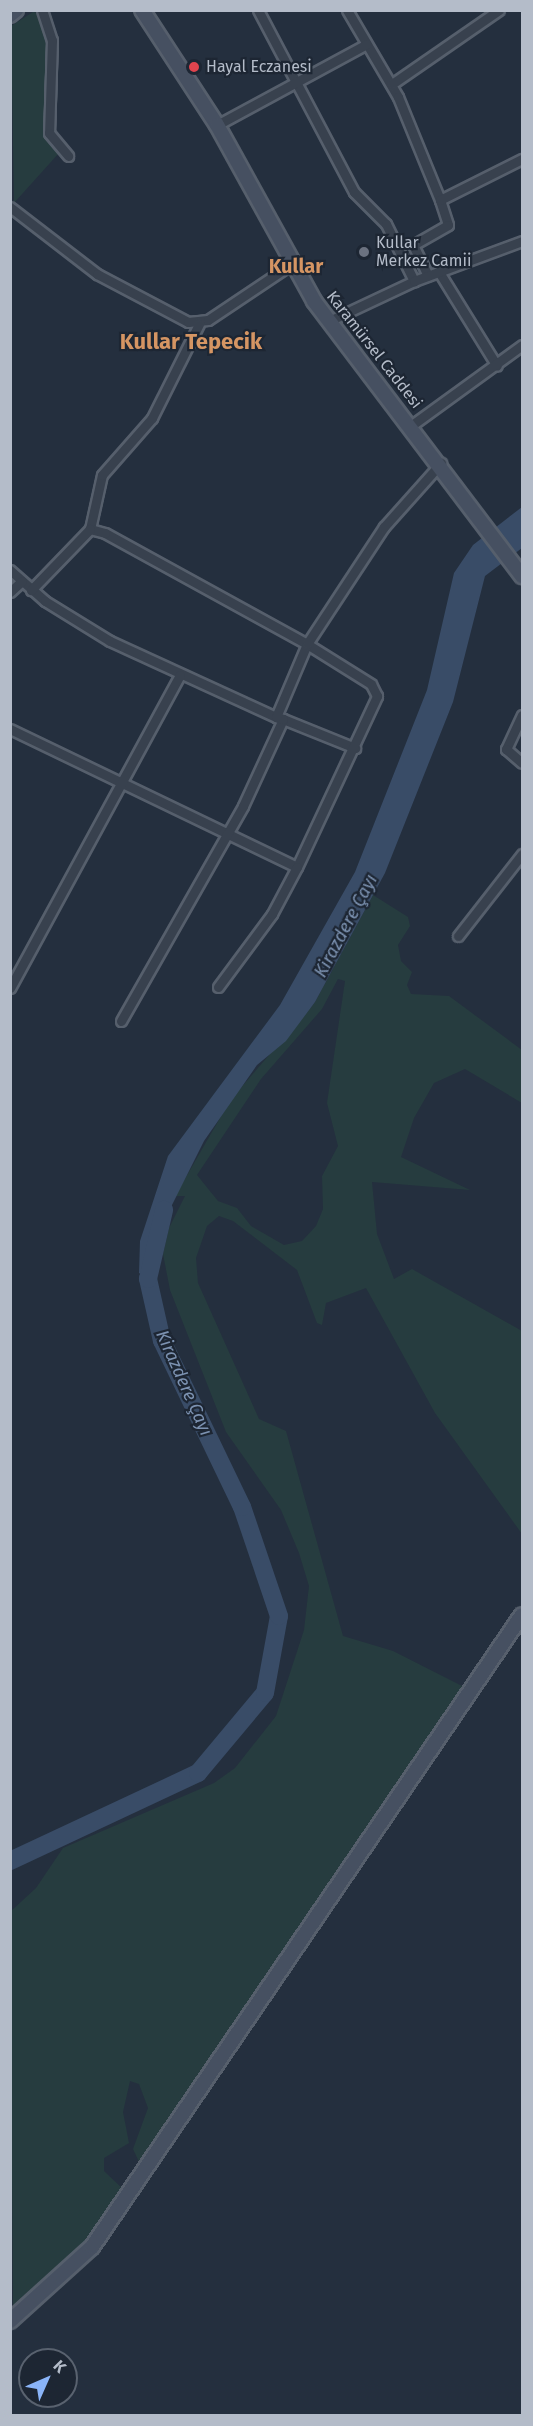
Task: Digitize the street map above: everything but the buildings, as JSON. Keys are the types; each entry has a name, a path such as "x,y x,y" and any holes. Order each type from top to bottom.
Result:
{"street":[{"path":"10,15 16,10"},
{"path":"42,10 52,40 49,133 68,156"},
{"name":"Karamürsel Caddesi","path":"142,10 217,125 293,263 328,321 412,425 482,516 522,573"},
{"path":"258,10 292,83 354,192 386,224 414,281"},
{"path":"347,10 392,84 448,225 413,245 428,276"},
{"path":"392,84 499,10"},
{"path":"217,125 367,44"},
{"path":"440,200 522,159"},
{"path":"10,207 127,292 170,316 199,324"},
{"path":"328,321 414,281 522,241"},
{"path":"31,590 90,529 102,475 152,418 199,324 293,263"},
{"path":"439,272 497,366"},
{"path":"412,425 497,366 522,345"},
{"path":"121,1021 228,835 280,718 307,644 384,527 441,463"},
{"path":"90,529 307,644 377,690 355,748 272,914 218,987"},
{"path":"10,570 31,590 110,641 180,675 355,748"},
{"path":"10,592 22,581"},
{"path":"10,988 180,675"},
{"path":"522,715 506,749 522,763"},
{"path":"10,729 297,867"},
{"path":"458,936 522,854"},
{"path":"10,2321 92,2247 522,1615"}],"green space":[{"path":"33,12 41,13 48,35 46,136 59,153 14,203 11,26"},
{"path":"373,895 408,917 410,926 398,945 401,961 412,972 407,985 411,994 449,996 522,1050 522,1103 465,1069 434,1083 414,1118 401,1157 470,1190 372,1182 377,1234 394,1279 412,1269 522,1331 522,1534 435,1413 366,1288 326,1303 322,1325 317,1323 297,1270 233,1221 219,1216 207,1226 196,1258 198,1283 259,1419 286,1431 343,1636 393,1651 468,1689 140,2164 133,2149 148,2108 139,2084 130,2081 123,2112 129,2143 104,2158 104,2171 123,2189 86,2242 13,2309 10,1912 36,1888 63,1848 214,1783 235,1768 276,1716 304,1630 309,1586 299,1553 281,1510 226,1432 170,1290 163,1254 169,1228 185,1196 175,1196 231,1099 315,1002","holes":["338,979 345,981 327,1103 338,1146 322,1176 323,1209 316,1226 302,1241 284,1245 251,1226 237,1208 218,1201 197,1175 261,1079 322,1009"]}],"water":[{"path":"522,507 522,548 485,576 453,702 385,873 315,1002 286,1041 257,1065 204,1141 150,1249 148,1279 139,1273 140,1241 168,1156 280,1005 355,872 427,690 454,573 473,545"}],"waterway":[{"name":"Kirazdere Çayı","path":"10,1861 198,1773 265,1693 279,1616 242,1507 162,1341 148,1279 164,1210"}],"place":[{"name":"Hayal Eczanesi","path":"194,67"},
{"name":"Kullar Merkez Camii","path":"364,252"}],"district":[{"name":"Kullar","path":"296,266"},
{"name":"Kullar Tepecik","path":"191,342"}]}
